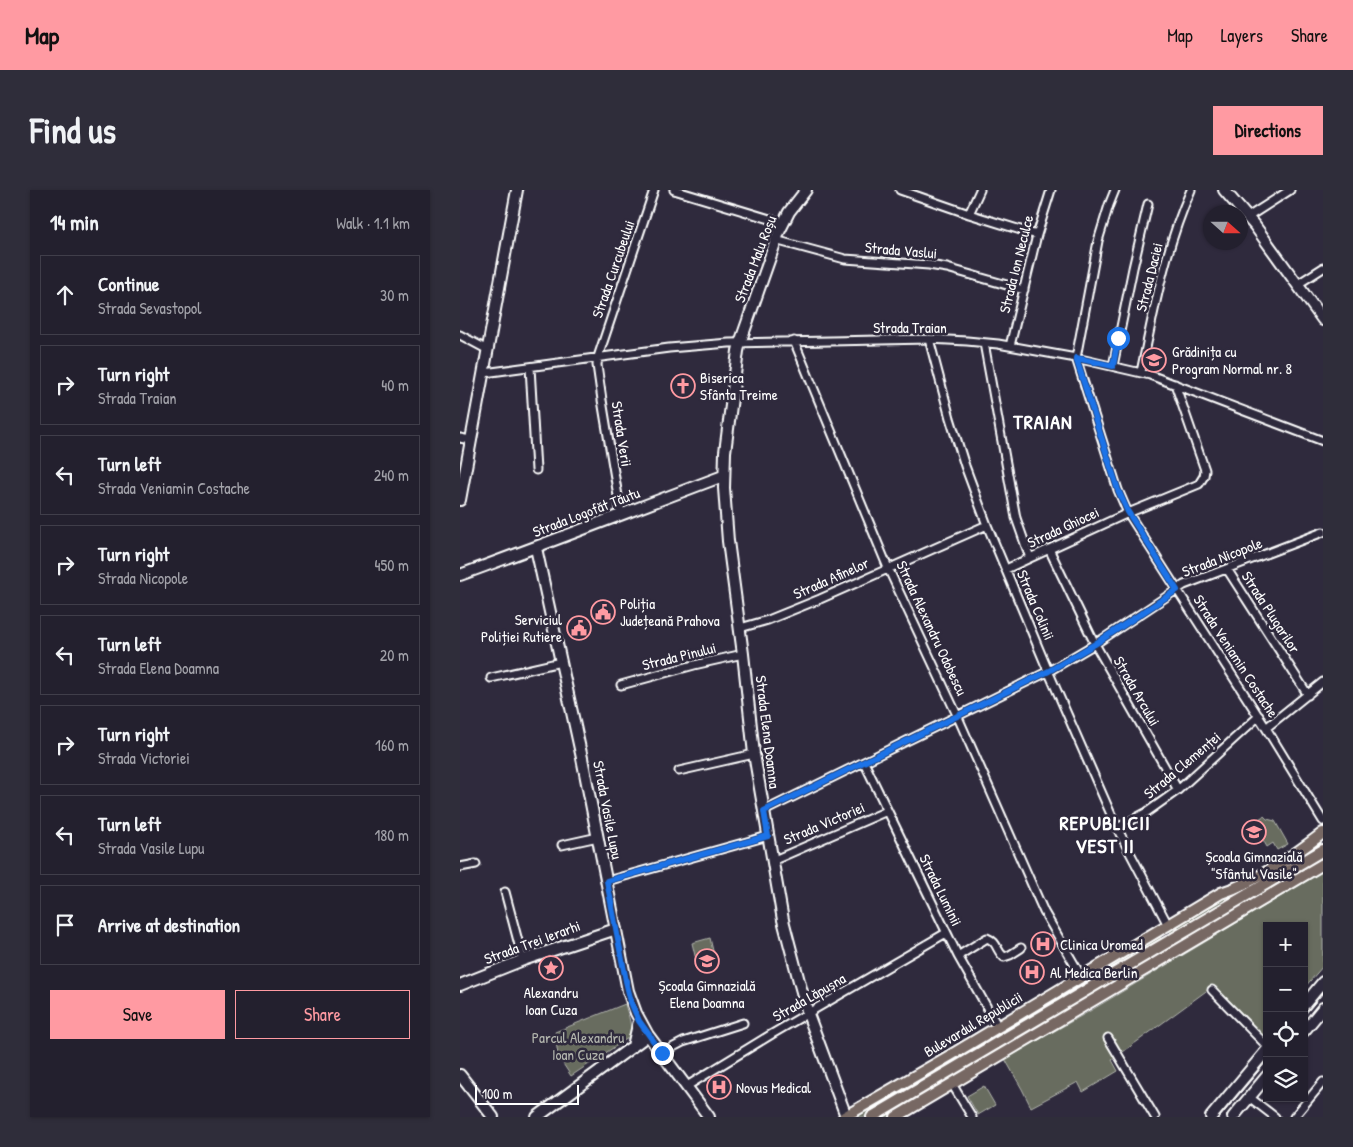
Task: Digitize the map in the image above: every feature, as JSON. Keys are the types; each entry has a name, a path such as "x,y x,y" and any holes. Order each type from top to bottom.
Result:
{"main road":[{"name":"Bulevardul Republicii","path":"845,1116 1222,893 1237,888 1300,852 1323,834"},
{"name":"Bulevardul Republicii","path":"872,1117 1323,850"},
{"path":"896,1117 1323,864"}],"street":[{"path":"460,500 465,469 465,439 484,373 517,190"},
{"name":"Strada Curcubeului","path":"598,357 654,190"},
{"path":"674,190 782,223"},
{"name":"Strada Malu Roșu","path":"740,343 782,223 806,190"},
{"path":"900,190 1038,235"},
{"path":"969,214 980,190"},
{"name":"Strada Ion Neculce","path":"1010,346 1051,190"},
{"name":"Strada Veniamin Costache","path":"1115,190 1098,241 1076,358 1118,490 1128,512 1323,821"},
{"name":"Strada Daciei","path":"1141,372 1170,245 1191,190"},
{"path":"1224,190 1237,205"},
{"path":"1290,190 1248,217 1323,320"},
{"path":"1113,366 1148,204"},
{"name":"Strada Vaslui","path":"775,240 845,259 939,267 959,271 1024,290"},
{"path":"1298,284 1323,268"},
{"path":"460,336 488,350"},
{"name":"Strada Traian","path":"484,373 682,347 740,343 929,339 984,343 1076,358 1141,372 1323,441"},
{"name":"Strada Colinii","path":"929,339 950,418 965,466 987,525 1117,828 1168,925"},
{"name":"Strada Alexandru Odobescu","path":"794,341 888,568 957,716 1044,912 1081,976"},
{"name":"Strada Elena Doamna","path":"740,343 723,476 728,541 754,754 784,920 808,1014 845,1116"},
{"path":"984,343 1016,518 1030,558"},
{"name":"Strada Verii","path":"598,357 597,365 621,514"},
{"path":"530,367 536,470"},
{"name":"Strada Ghiocei","path":"1006,569 1128,512 1200,484 1204,476 1204,470 1174,384"},
{"path":"460,482 465,469"},
{"name":"Strada Logofăt Tăutu","path":"460,575 536,548 723,476"},
{"name":"Strada Afinelor","path":"740,628 786,613 820,599 987,525"},
{"name":"Strada Nicopole","path":"764,811 1049,671 1095,644 1184,585 1323,532"},
{"name":"Strada Vasile Lupu","path":"536,548 598,837 628,992 639,1021 648,1035 709,1117"},
{"name":"Strada Arcului","path":"1050,549 1095,644 1178,790"},
{"name":"Strada Plugarilor","path":"1227,569 1308,696"},
{"name":"Strada Pinului","path":"621,685 743,654"},
{"path":"491,678 561,662"},
{"path":"1266,728 1323,682"},
{"name":"Strada Clemenței","path":"1117,828 1147,812 1178,790 1258,716"},
{"path":"679,771 754,754"},
{"name":"Strada Luminii","path":"864,762 946,933 998,1027"},
{"name":"Strada Victoriei","path":"772,861 887,811"},
{"name":"Strada Victoriei","path":"607,881 768,836"},
{"path":"562,845 598,837"},
{"path":"460,867 476,864"},
{"path":"505,892 523,960"},
{"name":"Strada Trei Ierarhi","path":"460,985 523,960 616,929"},
{"name":"Strada Lăpușna","path":"687,1086 765,1038 946,933"},
{"path":"958,956 987,938 993,940 1001,955 1004,956 1010,955 1021,948"},
{"path":"1308,1000 1323,982"},
{"path":"1212,990 1263,1042"},
{"path":"1308,1025 1323,1008"},
{"path":"633,1046 639,1021"},
{"path":"633,1046 660,1051 743,1023"},
{"path":"537,1117 648,1035"},
{"path":"1108,1038 1155,1117"},
{"path":"1211,1117 1263,1055"},
{"path":"460,1075 493,1117"},
{"path":"1233,1117 1263,1081"},
{"path":"1294,1117 1323,1082"},
{"path":"952,1084 972,1117"},
{"path":"1249,1097 1275,1117"}],"green space":[{"path":"1264,816 1275,821 1288,844 1277,850 1273,843 1267,847 1253,822"},
{"path":"1304,854 1305,857 1172,935 1169,930 1213,903 1246,888"},
{"path":"1308,862 1311,868 1179,946 1176,942"},
{"path":"1323,871 1323,966 1308,983 1308,922 1263,922 1263,1037 1213,986 1112,1060 1118,1071 1083,1092 1078,1082 1031,1107 1005,1059 1090,1011"},
{"path":"1158,933 1161,938 958,1059 956,1054"},
{"path":"710,938 717,968 699,972 692,943"},
{"path":"1165,946 1167,951 966,1070 963,1065"},
{"name":"Parcul Alexandru Ioan Cuza","path":"625,1004 630,1025 628,1038 571,1076 558,1056 555,1032"},
{"path":"950,1059 953,1064 866,1117 852,1117"},
{"path":"956,1071 959,1076 890,1117 877,1117"},
{"path":"984,1086 995,1105 978,1115 967,1096"}],"tram line":[{"path":"1307,1012 1323,993"},
{"path":"1220,1117 1263,1066"}],"place":[{"name":"Grădinița cu Program Normal nr. 8","path":"1154,360"},
{"name":"Biserica Sfânta Treime","path":"683,386"},
{"name":"Poliția Județeană Prahova","path":"603,612"},
{"name":"Serviciul Poliției Rutiere","path":"579,628"},
{"name":"Școala Gimnazială \"Sfântul Vasile\"","path":"1254,832"},
{"name":"Clinica Uromed","path":"1043,944"},
{"name":"Școala Gimnazială Elena Doamna","path":"707,961"},
{"name":"Alexandru Ioan Cuza","path":"551,968"},
{"name":"Al Medica Berlin","path":"1032,972"},
{"name":"Novus Medical","path":"719,1087"}],"district":[{"name":"TRAIAN","path":"1043,421"},
{"name":"REPUBLICII VEST II","path":"1105,834"}],"route":[{"path":"662,1053 639,1021 631,1002 607,881 768,836 764,811 1049,671 1095,644 1177,590 1128,512 1118,490 1076,358 1113,366 1118,338"}]}
